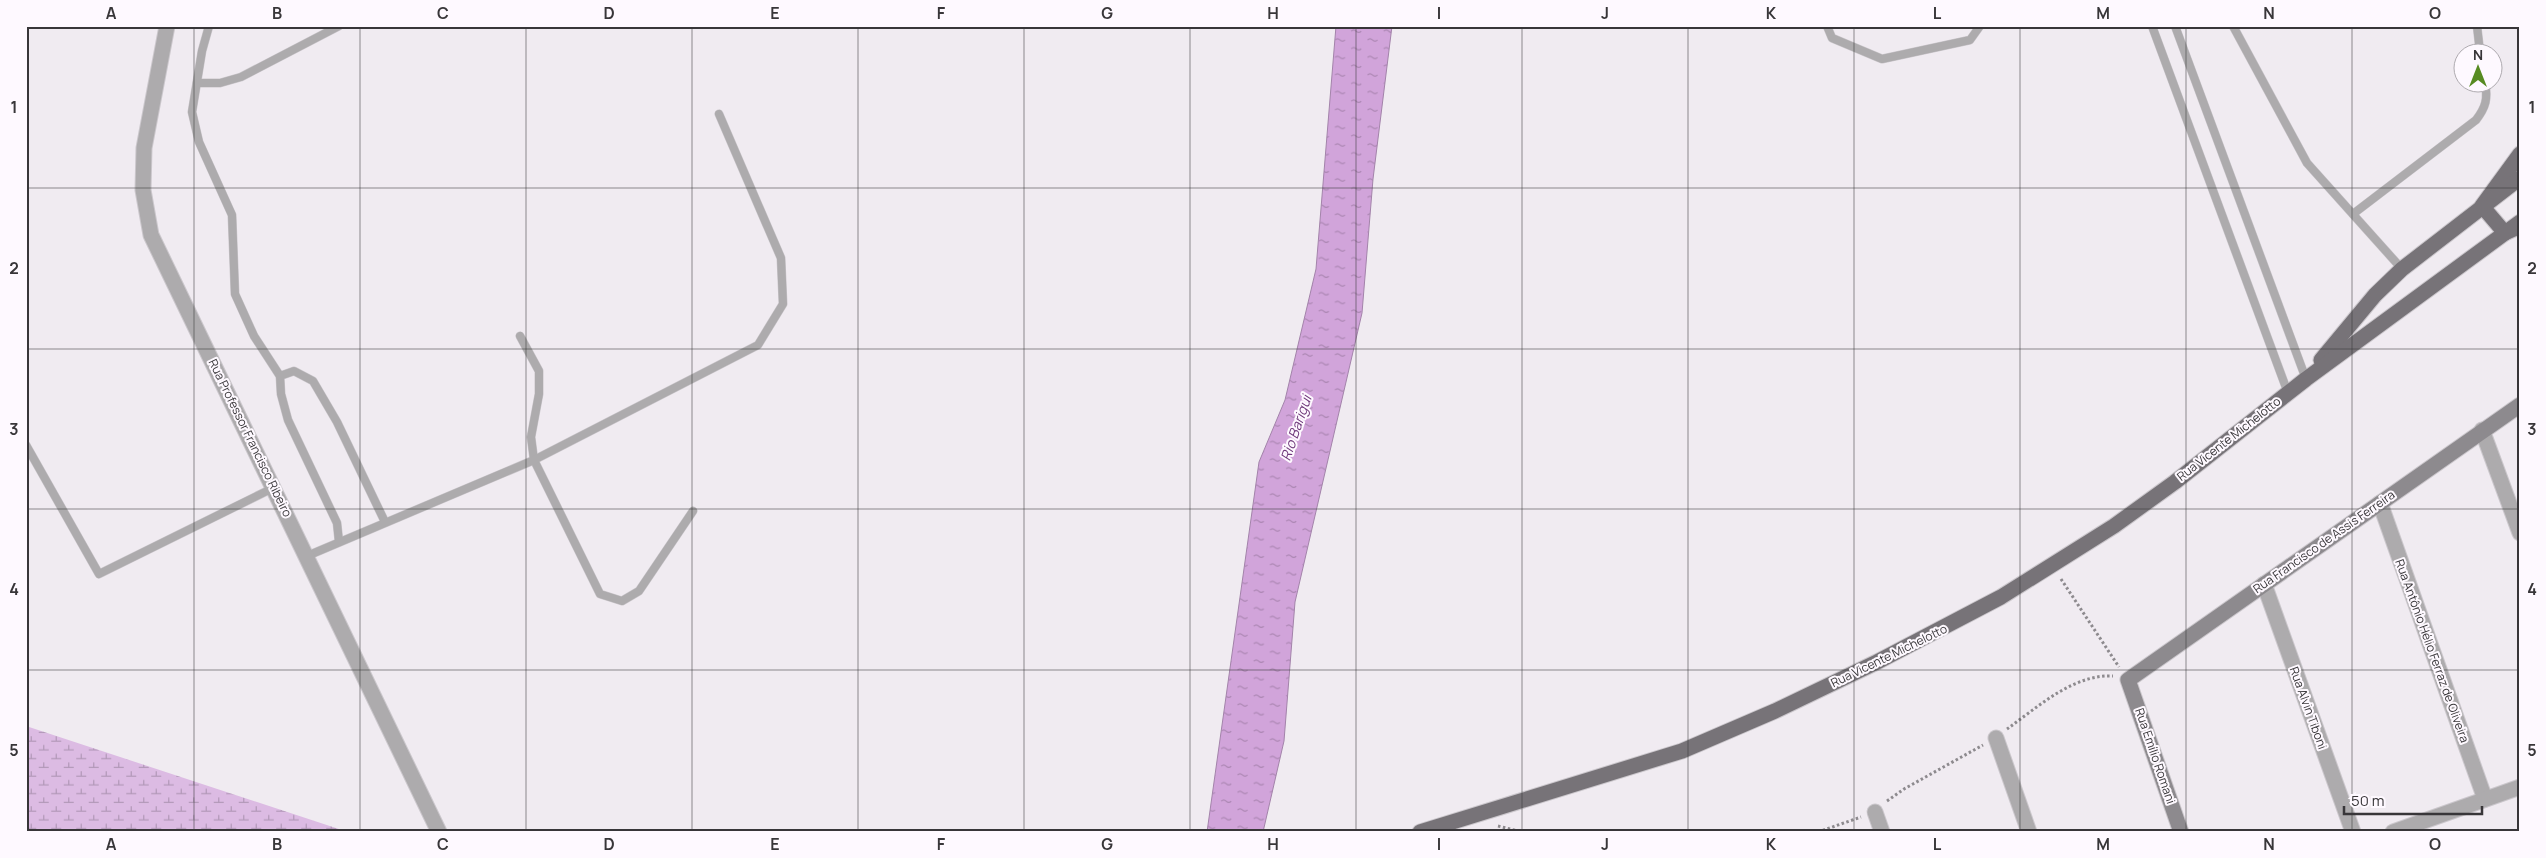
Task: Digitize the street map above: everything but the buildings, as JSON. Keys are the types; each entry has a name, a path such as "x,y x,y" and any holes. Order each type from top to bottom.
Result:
{"main road":[{"path":"2520,154 2482,206 2505,233 2520,227"},
{"name":"Rua Vicente Michelotto","path":"2306,379 2375,295 2402,269 2520,178"},
{"name":"Rua Vicente Michelotto","path":"1420,832 1636,767 1729,732 1936,633 2052,566 2174,482 2306,379 2520,222"}],"street":[{"name":"Rua Professor Francisco Ribeiro","path":"167,26 144,148 143,190 151,235 439,832"},
{"name":"Rua Francisco de Assis Ferreira","path":"2128,680 2520,405"},
{"path":"2482,430 2520,533"},
{"name":"Rua Antônio Hélio Ferraz de Oliveira","path":"2380,503 2485,799"},
{"name":"Rua Alvin Tiboni","path":"2264,584 2353,832"},
{"name":"Rua Emílio Romani","path":"2128,680 2181,832"},
{"path":"1996,738 2029,832"},
{"path":"2393,832 2520,787"},
{"path":"1875,812 1882,832"}],"lane":[{"path":"209,26 202,51 192,112 199,142 232,215 235,294 254,336 280,376 281,394 288,420 337,522 339,542"},
{"path":"196,83 220,83 241,77 339,26"},
{"path":"1827,26 1832,38 1882,59 1970,40 1980,26"},
{"path":"2152,26 2288,393"},
{"path":"2175,26 2306,379"},
{"path":"2233,26 2307,163 2402,269"},
{"path":"2476,26 2478,42"},
{"path":"2352,214 2476,120 2485,109 2488,97 2487,92"},
{"path":"307,556 534,460 758,345 784,304 781,258 719,114"},
{"path":"520,336 539,371 539,394 531,437 534,460 600,594 622,601 638,591 693,511"},
{"path":"280,376 294,371 313,381 337,422 385,522"},
{"path":"26,445 99,574 274,487"}],"path":[{"path":"2052,566 2128,680"},
{"path":"1818,832 1875,812 1904,789 1996,738 2063,690 2087,679 2104,676 2128,680"}],"green space":[{"path":"26,726 348,832 26,832"}],"water":[{"name":"Rio Barigui","path":"1336,26 1392,26 1373,179 1362,313 1295,602 1284,741 1263,832 1207,832 1259,462 1285,400 1316,269"}]}
